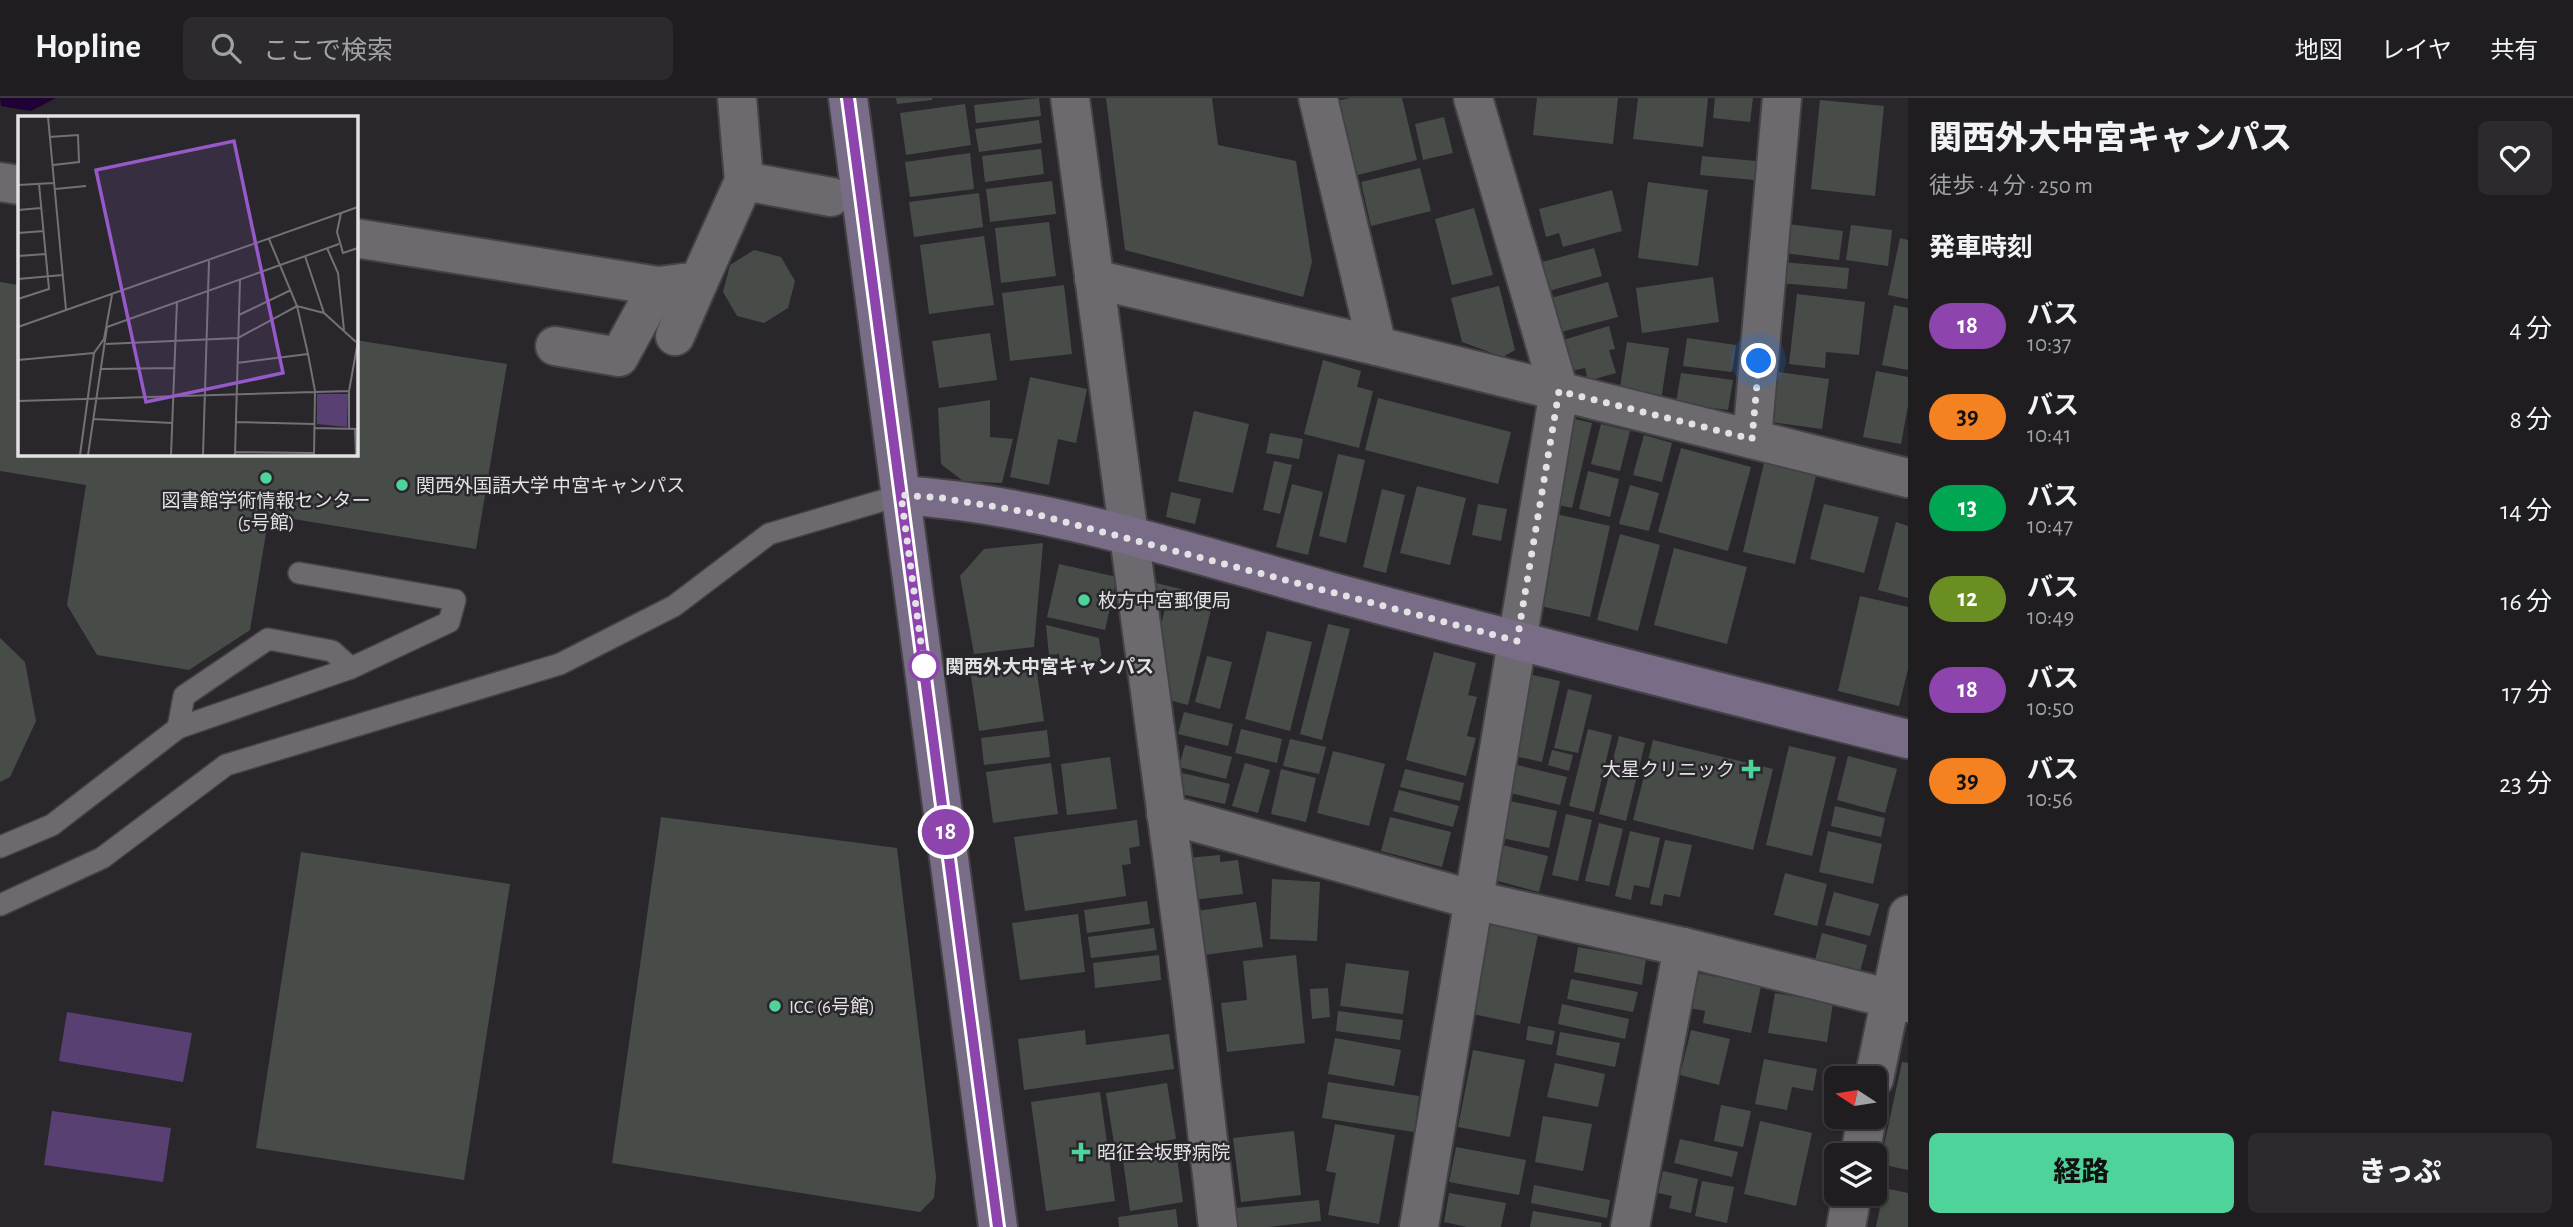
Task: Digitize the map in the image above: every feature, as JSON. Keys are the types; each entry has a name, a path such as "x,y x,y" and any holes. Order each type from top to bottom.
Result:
{"main road":[{"path":"848,98 998,1227"},
{"path":"901,495 942,498 1027,512 1517,641 1908,739"}],"street":[{"path":"675,336 744,181 737,98"},
{"path":"1070,98 1193,1010 1218,1227"},
{"path":"1318,98 1377,346"},
{"path":"1419,1227 1559,391 1473,98"},
{"path":"1752,439 1782,98"},
{"path":"744,181 831,197"},
{"path":"0,182 18,185"},
{"path":"357,238 658,286 699,281"},
{"path":"1094,279 1377,346 1908,478"},
{"path":"555,346 619,357 658,286"},
{"path":"1166,814 1474,900 1683,947 1899,1001"},
{"path":"1878,1066 1899,1001 1908,915"},
{"path":"1630,1227 1683,947"},
{"path":"1846,1227 1850,1206"}],"lane":[{"path":"0,905 102,858 226,765 560,664 674,606 769,534 901,495"},
{"path":"0,847 52,825 178,727 351,668 449,622 455,600 299,573"},
{"path":"178,727 184,696 268,639 332,651 351,668"}],"shaded area":[{"path":"0,98 56,98 31,111 1,106"},
{"path":"67,1012 192,1033 183,1082 59,1061"},
{"path":"52,1111 171,1128 163,1182 44,1165"}],"building":[{"path":"896,98 932,98 932,100 897,104"},
{"path":"1039,98 1041,116 976,123 974,105"},
{"path":"1106,98 1212,98 1218,145 1296,161 1312,262 1303,297 1125,250"},
{"path":"1350,98 1402,98 1417,160 1354,176 1336,101"},
{"path":"1537,98 1618,98 1613,144 1533,135"},
{"path":"1638,98 1708,98 1703,147 1633,139"},
{"path":"1715,98 1753,98 1750,122 1713,118"},
{"path":"1820,100 1884,106 1875,196 1811,189"},
{"path":"965,104 971,145 906,155 900,113"},
{"path":"1444,117 1453,153 1423,160 1415,124"},
{"path":"1039,120 1042,143 979,152 975,129"},
{"path":"1041,149 1044,174 985,182 982,156"},
{"path":"970,153 974,189 910,197 905,162"},
{"path":"1702,156 1756,161 1754,180 1700,175"},
{"path":"1420,168 1431,211 1371,226 1361,182"},
{"path":"1052,181 1056,214 990,222 986,189"},
{"path":"1648,182 1708,190 1698,266 1638,258"},
{"path":"1612,190 1622,231 1563,247 1559,233 1546,237 1539,209"},
{"path":"979,193 983,227 914,237 909,202"},
{"path":"1474,208 1493,275 1452,285 1435,219"},
{"path":"1049,222 1056,276 1001,283 995,228"},
{"path":"1788,224 1843,231 1839,260 1784,253"},
{"path":"1851,225 1892,230 1888,266 1846,260"},
{"path":"984,236 994,305 929,314 920,245"},
{"path":"1900,238 1908,240 1908,299 1888,295"},
{"path":"1594,248 1602,276 1549,291 1542,262"},
{"path":"754,250 781,257 795,281 788,308 764,323 737,316 723,292 730,265"},
{"path":"1782,262 1849,268 1847,289 1780,283"},
{"path":"1713,277 1719,322 1642,333 1636,288"},
{"name":"図書館学術情報センター (5号館)","path":"0,282 18,285 18,455 357,455 357,340 507,364 476,549 269,515 250,630 189,670 97,655 67,605 86,485 0,471"},
{"path":"1608,282 1618,317 1561,332 1551,298"},
{"path":"1064,285 1072,354 1010,361 1002,293"},
{"path":"1499,286 1515,350 1503,357 1462,342 1451,298"},
{"path":"1797,294 1865,302 1859,355 1826,352 1825,368 1789,364"},
{"path":"1894,305 1908,308 1908,370 1882,365"},
{"path":"1609,326 1615,349 1609,350 1616,373 1588,381 1585,368 1571,371 1563,340"},
{"path":"990,333 997,380 939,388 932,341"},
{"path":"1687,338 1736,345 1732,372 1683,366"},
{"path":"1627,342 1669,348 1661,400 1619,394"},
{"path":"1323,360 1361,371 1357,387 1373,391 1359,448 1304,434"},
{"path":"1876,371 1908,377 1908,406 1901,444 1863,437"},
{"path":"1778,372 1829,379 1822,429 1771,422"},
{"path":"1681,373 1733,380 1728,410 1676,403"},
{"path":"1030,377 1087,389 1076,443 1058,439 1049,485 1010,477"},
{"path":"1378,398 1511,432 1498,484 1365,450"},
{"path":"990,400 990,437 1013,439 1002,483 963,481 941,464 938,408"},
{"path":"1194,411 1249,424 1233,493 1178,481"},
{"path":"1566,417 1592,423 1572,508 1546,502"},
{"path":"1601,424 1630,431 1620,471 1591,464"},
{"path":"1270,433 1303,439 1299,459 1266,453"},
{"path":"1644,435 1672,443 1662,482 1633,475"},
{"path":"1681,448 1751,467 1728,551 1658,532"},
{"path":"1338,454 1365,460 1346,543 1319,536"},
{"path":"1274,461 1292,465 1280,514 1263,510"},
{"path":"1764,463 1816,476 1795,564 1743,552"},
{"path":"1588,471 1619,479 1610,517 1579,509"},
{"path":"1292,484 1323,492 1308,555 1276,547"},
{"path":"1630,485 1659,493 1649,531 1619,524"},
{"path":"1417,486 1466,498 1450,565 1400,553"},
{"path":"1382,489 1405,495 1386,573 1363,567"},
{"path":"1171,492 1201,499 1195,524 1166,517"},
{"path":"1478,504 1507,509 1501,541 1472,535"},
{"path":"1824,504 1879,517 1864,573 1810,559"},
{"path":"1551,513 1610,526 1590,617 1531,604"},
{"path":"1896,522 1908,526 1908,598 1878,590"},
{"path":"1620,534 1660,545 1638,631 1597,620"},
{"path":"1043,543 1034,647 974,654 960,576 984,549"},
{"path":"1674,548 1747,567 1727,644 1654,625"},
{"path":"1059,564 1117,577 1105,630 1047,617"},
{"path":"1156,583 1214,597 1188,705 1161,698 1160,678 1165,657 1154,654 1165,609 1150,605"},
{"path":"1860,596 1908,607 1908,669 1899,706 1838,691"},
{"path":"1328,624 1350,629 1322,740 1300,734"},
{"path":"1046,625 1099,638 1102,661 1060,666 1059,654 1049,655"},
{"path":"1267,631 1312,642 1290,731 1245,719"},
{"path":"0,638 25,662 36,721 10,777 0,782"},
{"path":"1434,652 1476,663 1468,695 1477,697 1467,736 1476,738 1466,776 1406,760"},
{"path":"1207,656 1232,662 1220,709 1195,702"},
{"path":"1035,659 1044,721 979,731 970,669"},
{"path":"1523,673 1560,681 1542,762 1506,754"},
{"path":"1568,689 1592,695 1578,753 1554,748"},
{"path":"1184,712 1233,724 1228,746 1178,734"},
{"path":"1241,729 1282,739 1277,763 1235,753"},
{"path":"1588,729 1612,735 1594,812 1569,806"},
{"path":"1047,730 1050,757 984,765 981,738"},
{"path":"1619,736 1645,743 1626,821 1599,814"},
{"path":"1290,739 1326,747 1319,774 1283,766"},
{"path":"1653,740 1773,769 1753,850 1633,820"},
{"path":"1185,745 1232,757 1226,779 1179,767"},
{"path":"1789,746 1836,757 1812,856 1766,845"},
{"path":"1552,750 1573,755 1569,771 1548,765"},
{"path":"1333,751 1385,764 1369,826 1317,813"},
{"path":"1848,756 1897,769 1885,813 1837,800"},
{"path":"1110,757 1117,809 1067,815 1061,764"},
{"path":"1051,763 1058,814 993,823 986,772"},
{"path":"1245,763 1270,770 1258,813 1232,806"},
{"path":"1513,764 1567,777 1560,805 1506,792"},
{"path":"1281,769 1316,778 1306,822 1271,814"},
{"path":"1405,769 1464,783 1460,801 1400,787"},
{"path":"1182,773 1230,784 1225,804 1177,793"},
{"path":"1399,790 1459,806 1453,827 1393,811"},
{"path":"1510,801 1557,811 1549,848 1502,838"},
{"path":"1835,806 1885,818 1881,837 1831,826"},
{"path":"1566,814 1592,820 1578,881 1552,875"},
{"name":"ICC (6号館)","path":"661,817 897,848 936,1177 934,1198 920,1212 612,1163"},
{"path":"1390,817 1451,832 1442,867 1381,851"},
{"path":"1137,820 1140,846 1129,848 1131,864 1122,865 1126,896 1025,911 1014,837"},
{"path":"1599,823 1623,829 1609,886 1585,881"},
{"path":"1630,831 1660,838 1649,888 1634,885 1631,900 1615,896"},
{"path":"1828,831 1882,844 1873,884 1819,872"},
{"path":"1665,840 1692,845 1680,897 1664,894 1662,906 1650,904"},
{"path":"1502,845 1548,856 1539,892 1494,880"},
{"path":"301,852 510,884 464,1180 256,1148"},
{"path":"1220,855 1220,862 1238,860 1243,894 1192,900 1187,858"},
{"path":"1785,873 1827,884 1817,926 1774,915"},
{"path":"1272,879 1320,882 1317,941 1270,939"},
{"path":"1834,892 1879,904 1870,936 1825,925"},
{"path":"1147,901 1150,924 1087,933 1084,910"},
{"path":"1256,902 1263,947 1197,956 1191,912"},
{"path":"1078,914 1085,972 1020,980 1012,923"},
{"path":"1490,925 1538,934 1520,1024 1473,1014"},
{"path":"1154,928 1157,950 1091,958 1088,937"},
{"path":"1822,933 1867,945 1859,976 1814,964"},
{"path":"1578,947 1646,959 1642,985 1574,972"},
{"path":"1159,955 1161,980 1095,988 1093,963"},
{"path":"1296,955 1305,1043 1227,1052 1221,1003 1247,1000 1243,961"},
{"path":"1346,963 1409,971 1403,1014 1340,1006"},
{"path":"1697,973 1761,986 1751,1033 1703,1023 1705,1011 1690,1008"},
{"path":"1571,979 1638,992 1633,1012 1567,999"},
{"path":"1328,988 1330,1017 1312,1019 1310,989"},
{"path":"1775,993 1833,1003 1827,1042 1768,1033"},
{"path":"1562,1004 1629,1019 1625,1039 1558,1024"},
{"path":"1338,1011 1403,1020 1400,1040 1336,1031"},
{"path":"1528,1026 1555,1031 1552,1045 1526,1040"},
{"path":"1085,1030 1086,1045 1169,1034 1174,1069 1024,1090 1018,1039"},
{"path":"1691,1030 1730,1039 1719,1085 1680,1075"},
{"path":"1560,1032 1620,1043 1615,1067 1556,1055"},
{"path":"1335,1038 1401,1050 1394,1086 1328,1074"},
{"path":"1473,1050 1525,1060 1510,1137 1458,1127"},
{"path":"1764,1059 1817,1069 1813,1091 1792,1087 1787,1110 1755,1104"},
{"path":"1902,1062 1908,1063 1908,1170 1887,1166 1887,1143 1885,1143"},
{"path":"1555,1063 1605,1074 1598,1107 1547,1097"},
{"path":"1328,1082 1419,1096 1414,1132 1322,1118"},
{"path":"1167,1083 1176,1139 1115,1149 1106,1093"},
{"path":"1100,1092 1115,1201 1046,1211 1031,1102"},
{"path":"1721,1105 1751,1111 1743,1147 1714,1141"},
{"path":"1543,1116 1592,1124 1583,1171 1535,1162"},
{"path":"1760,1121 1812,1133 1796,1206 1744,1194"},
{"path":"1335,1124 1395,1135 1379,1224 1328,1215 1336,1173 1326,1171"},
{"path":"1294,1131 1301,1195 1241,1202 1233,1138"},
{"path":"1680,1139 1738,1152 1732,1177 1674,1163"},
{"path":"1456,1147 1526,1160 1519,1195 1449,1182"},
{"path":"1176,1151 1183,1202 1130,1211 1123,1160"},
{"path":"1663,1171 1698,1179 1691,1213 1669,1208 1672,1196 1658,1193"},
{"path":"1702,1181 1734,1187 1727,1223 1695,1216"},
{"path":"1534,1185 1610,1200 1607,1218 1531,1203"},
{"path":"1887,1189 1908,1193 1908,1227 1876,1227 1880,1206 1887,1206"},
{"path":"1449,1193 1506,1203 1501,1227 1467,1227 1444,1222"},
{"path":"1319,1200 1321,1221 1268,1227 1237,1227 1235,1208"},
{"path":"1176,1209 1178,1227 1119,1227 1118,1217"},
{"path":"1533,1211 1602,1223 1601,1227 1530,1227"}],"bus line":[{"name":"18","path":"848,98 998,1227"}],"place":[{"name":"図書館学術情報センター (5号館)","path":"266,478"},
{"name":"関西外国語大学 中宮キャンパス","path":"402,485"},
{"name":"枚方中宮郵便局","path":"1084,600"},
{"name":"関西外大中宮キャンパス","path":"924,666"},
{"name":"大星クリニック","path":"1751,769"},
{"name":"ICC (6号館)","path":"775,1006"},
{"name":"昭征会坂野病院","path":"1081,1152"}],"route":[{"path":"924,666 901,495 942,498 1027,512 1517,641 1559,391 1752,439 1759,361"}]}
